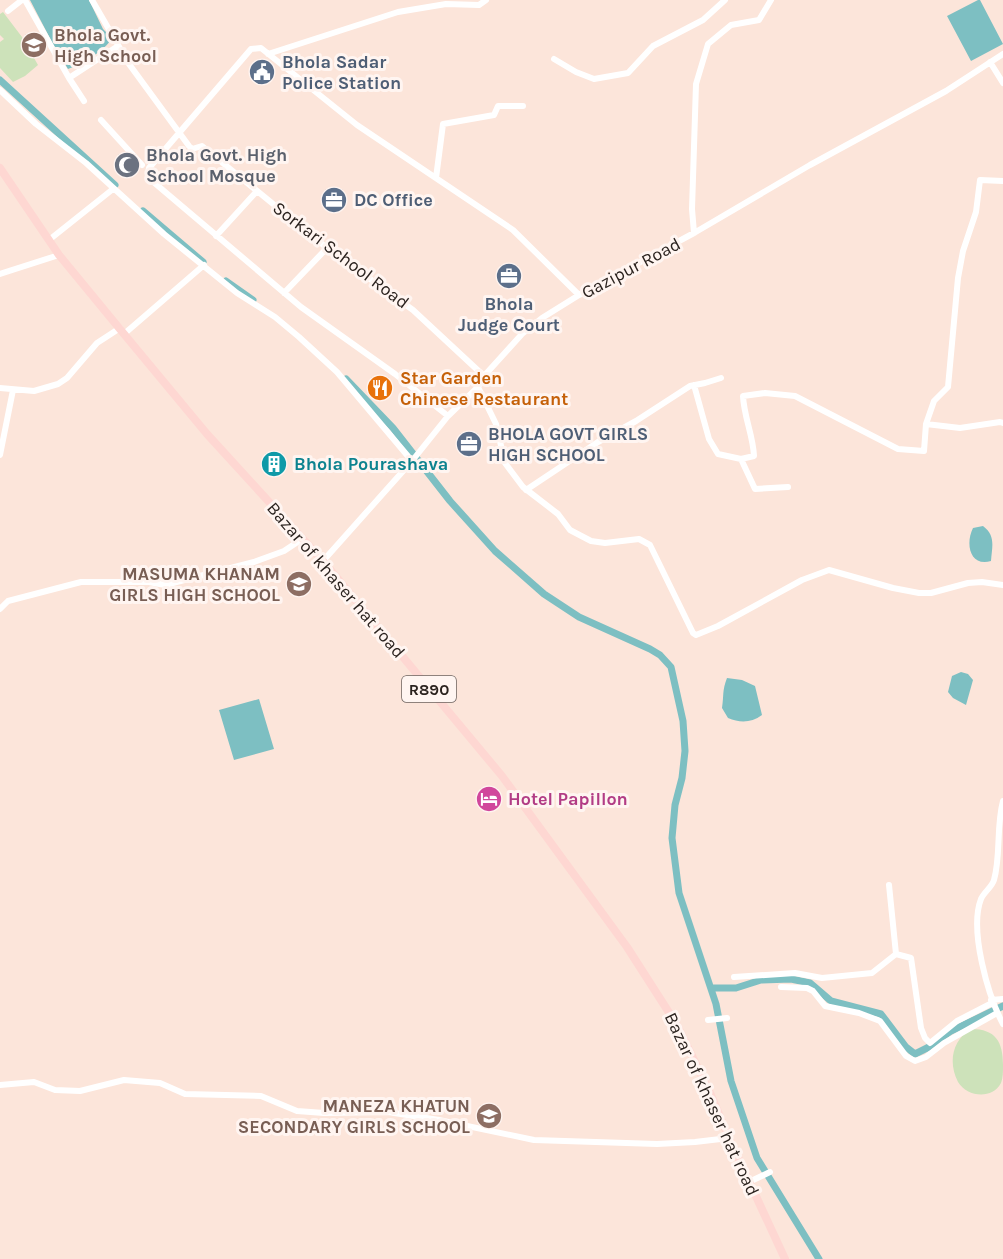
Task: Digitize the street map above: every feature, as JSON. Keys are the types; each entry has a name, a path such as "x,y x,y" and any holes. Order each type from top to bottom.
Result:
{"main road":[{"name":"Bazar of khaser hat road","path":"0,168 59,255 207,434 323,561 502,776 627,947 677,1025 729,1138 752,1180 785,1259"}],"street":[{"path":"8,11 23,0 84,101"},
{"name":"Sorkari School Road","path":"92,0 129,64 192,149 202,146 327,248 413,310 484,376"},
{"path":"268,54 398,12 446,4 479,5 486,0"},
{"path":"554,59 594,79 628,74 653,46 703,20 725,0"},
{"path":"694,233 692,209 696,84 708,44 731,25 759,20 771,0"},
{"path":"69,78 118,46"},
{"path":"448,416 395,374 284,293 151,180 148,173 154,161 251,49 261,48 357,125 513,230 579,295"},
{"name":"Gazipur Road","path":"323,561 412,461 448,416 478,387 484,376 522,334 542,318 810,165 946,91 1003,54"},
{"path":"990,62 1003,83"},
{"path":"0,90 36,124 86,163 164,234 237,293 275,317 337,372 412,461"},
{"path":"436,178 443,124 494,115 498,106 523,106"},
{"path":"101,120 142,165"},
{"path":"694,385 709,440 718,454 741,459 754,456 743,396 765,393 795,396 898,449 924,451 926,424 934,401 948,387 958,278 963,251 976,212 980,180 1003,181"},
{"path":"49,240 113,189"},
{"path":"216,236 256,191"},
{"path":"284,293 327,248"},
{"path":"0,274 59,255"},
{"path":"0,388 34,391 58,384 67,378 97,343 122,331 204,265"},
{"path":"526,489 598,442 694,385 721,378"},
{"path":"478,387 496,424 505,463 526,489 558,514 570,530 591,541 604,543 621,539 639,539 650,544 696,636 802,580 829,570 919,593 931,593 968,583 1003,585"},
{"path":"0,455 13,390"},
{"path":"926,424 960,428 1003,423"},
{"path":"741,459 754,489 788,486"},
{"path":"0,609 8,601 81,582 149,582 165,585 254,562 284,551 302,539"},
{"path":"1003,801 994,881 981,899 977,921 984,979 1003,1024"},
{"path":"889,885 896,954"},
{"path":"896,954 911,958 921,1028 930,1043 957,1021 992,1002 1003,999"},
{"path":"734,977 795,973 822,978 872,973 896,954"},
{"path":"781,987 807,988 813,991 825,1006 860,1013 880,1020 906,1056 915,1061 926,1057 951,1038 997,1014"},
{"path":"708,1020 727,1018"},
{"path":"0,1085 34,1082 55,1090 80,1091 124,1080 160,1083 185,1094 261,1096 297,1111 388,1112 534,1140 657,1144 729,1138"},
{"path":"752,1180 770,1172"}],"green space":[{"path":"3,12 22,37 38,65 13,82 0,68 0,42 4,39 0,35 0,14"},
{"path":"971,1029 992,1034 1002,1050 1003,1077 1001,1083 992,1092 986,1094 973,1093 962,1087 953,1067 956,1046"}],"water":[{"path":"30,0 89,0 103,29 112,38 93,56 68,69"},
{"path":"978,0 1003,44 971,61 947,16"},
{"path":"983,526 992,538 991,561 984,562 978,561 971,553 969,541 973,528"},
{"path":"961,672 968,674 973,680 966,705 953,698 948,692 952,676"},
{"path":"727,678 742,680 755,686 762,715 754,720 745,721 728,718 722,708"},
{"path":"259,699 274,749 234,760 219,710"}],"waterway":[{"path":"0,80 115,185"},
{"path":"143,211 203,262"},
{"path":"226,281 253,300"},
{"path":"346,379 393,428 450,501 495,551 544,594 579,617 650,649 660,655 671,667 683,721 685,751 682,778 675,805 672,838 679,893 716,1004 731,1081 757,1158 819,1259"},
{"path":"711,988 736,988 761,980 791,979 810,983 831,1001 881,1014 906,1047 915,1054 951,1031 1003,1006"}],"place":[{"name":"Bhola Govt. High School","path":"34,45"},
{"name":"Bhola Sadar Police Station","path":"262,72"},
{"name":"Bhola Govt. High School Mosque","path":"127,165"},
{"name":"DC Office","path":"334,200"},
{"name":"Bhola Judge Court","path":"509,276"},
{"name":"Star Garden Chinese Restaurant","path":"380,388"},
{"name":"BHOLA GOVT GIRLS HIGH SCHOOL","path":"469,444"},
{"name":"Bhola Pourashava","path":"274,464"},
{"name":"MASUMA KHANAM GIRLS HIGH SCHOOL","path":"299,584"},
{"name":"Hotel Papillon","path":"489,799"},
{"name":"MANEZA KHATUN SECONDARY GIRLS SCHOOL","path":"489,1116"}]}
